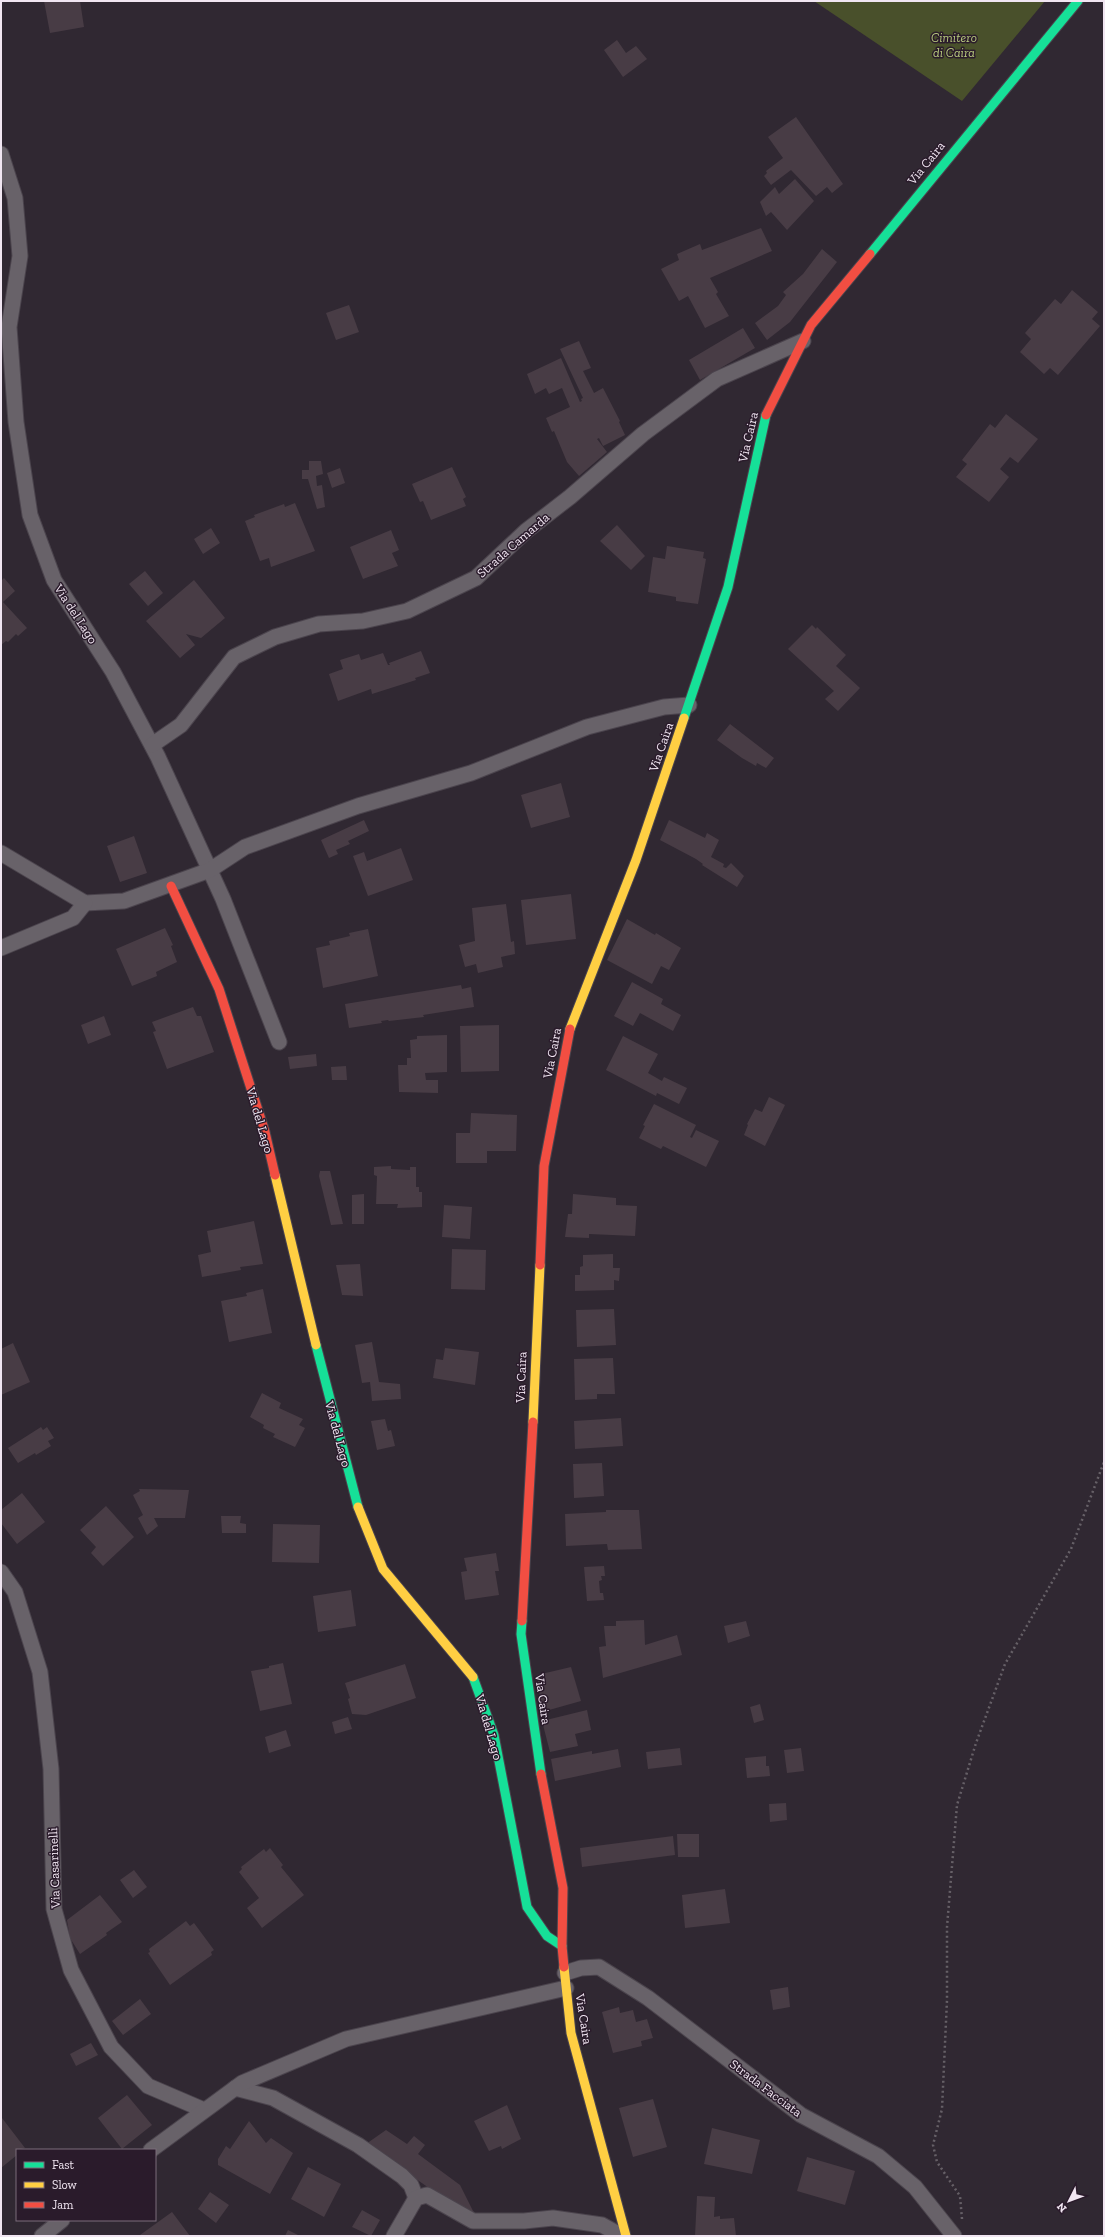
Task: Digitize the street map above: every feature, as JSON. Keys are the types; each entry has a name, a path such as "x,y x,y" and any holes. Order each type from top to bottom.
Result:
{"street":[{"name":"Via Caira","path":"626,2236 571,2033 562,1946 563,1888 537,1752 521,1634 529,1516 544,1166 571,1021 636,860 728,587 766,413 811,325 1078,1"},
{"name":"Via del Lago","path":"1,154 15,198 20,256 9,327 16,422 30,515 54,580 113,672 152,745 210,870 279,1042"},
{"name":"Strada Camarda","path":"152,745 181,725 234,657 275,637 319,624 363,620 407,611 476,578 526,531 570,497 643,434 717,379 803,341"},
{"path":"1,853 85,903 124,901 171,886 210,870 245,847 358,806 471,773 587,727 664,707 689,705"},
{"name":"Via del Lago","path":"171,886 219,989 265,1132 329,1399 358,1507 383,1569 476,1681 494,1735 523,1878 527,1907 547,1936 562,1946"},
{"path":"1,948 73,918 85,903"},
{"name":"Via Casarinelli","path":"1,1572 15,1592 40,1672 51,1769 54,1909 71,1970 111,2047 148,2086 204,2110"},
{"name":"Strada Facciata","path":"565,1973 581,1968 599,1967 648,1998 800,2116 878,2156 915,2187 951,2232"},
{"path":"152,2149 242,2083 346,2039 566,1988"},
{"path":"235,2088 273,2098 358,2145 402,2176 411,2185 416,2198"},
{"path":"394,2236 416,2198 427,2195 473,2221 524,2221 553,2218 602,2226 622,2236"},
{"path":"42,2236 61,2221"}],"path":[{"path":"951,2232 963,2218 960,2196 937,2162 933,2145 942,2109 947,2000 947,1927 957,1805 976,1743 1004,1664 1071,1548 1104,1462"}],"green space":[{"name":"Cimitero di Caira","path":"814,1 1045,1 962,101"}],"building":[{"path":"44,1 80,1 84,27 50,33"},
{"path":"617,40 626,53 636,46 647,59 623,77 604,50"},
{"path":"796,117 843,184 832,193 827,187 816,196 791,170 771,185 764,176 767,173 766,171 783,158 768,137"},
{"path":"795,179 814,201 787,230 771,212 766,216 760,202 775,187 779,194"},
{"path":"761,228 772,251 710,278 718,292 716,294 729,316 705,328 688,296 679,301 661,269 679,260 677,254 700,244 702,250"},
{"path":"822,249 837,262 790,322 767,340 755,323 778,306 786,295 783,292 803,274"},
{"path":"1072,290 1098,312 1092,319 1100,326 1058,375 1050,368 1044,374 1020,352 1031,339 1025,333 1055,299 1061,304"},
{"path":"349,305 359,332 336,340 326,313"},
{"path":"743,328 755,348 700,380 689,360"},
{"path":"579,341 591,368 583,371 594,393 603,388 620,421 619,422 625,435 603,446 599,438 597,439 607,452 579,476 567,462 554,431 552,432 546,418 570,407 562,388 549,394 546,388 535,394 527,374 561,358 580,402 582,401 581,399 583,398 560,349"},
{"path":"1006,414 1038,439 1018,463 1010,457 1000,469 1009,477 989,502 956,477 967,464 962,460 990,424 995,428"},
{"path":"309,461 321,461 323,474 316,476 317,486 322,485 325,507 317,509 308,479 302,479 302,470 309,470"},
{"path":"452,467 466,497 463,499 466,506 431,520 423,501 420,502 412,484"},
{"path":"340,468 345,483 332,488 327,473"},
{"path":"295,503 315,551 271,567 269,558 260,561 245,521 255,517 254,515 284,504 285,507"},
{"path":"617,525 645,556 631,570 600,541"},
{"path":"211,528 220,543 203,554 194,539"},
{"path":"391,530 399,550 392,553 398,566 363,579 350,547"},
{"path":"667,546 704,552 703,558 706,559 698,604 676,601 676,597 648,592 653,557 665,559"},
{"path":"145,571 163,593 148,606 129,584"},
{"path":"4,578 15,591 3,602 27,628 18,636 16,634 8,642 6,641 1,645 1,581"},
{"path":"194,580 225,618 201,638 186,634 195,645 180,658 146,621"},
{"path":"812,625 816,629 817,627 846,655 836,666 860,688 838,711 825,699 834,691 788,649"},
{"path":"421,651 430,673 415,678 416,680 372,694 371,689 338,701 329,674 343,669 340,660 359,654 361,660 383,653 388,665 390,665 389,663"},
{"path":"730,724 774,758 766,768 757,763 756,766 742,758 717,740"},
{"path":"561,783 570,817 531,828 521,795"},
{"path":"364,820 369,831 348,841 350,844 336,850 338,854 329,858 321,840"},
{"path":"669,820 705,838 707,833 719,840 711,857 724,864 723,867 726,868 731,863 744,876 737,887 702,865 703,864 696,859 660,840"},
{"path":"134,836 147,873 120,882 107,846"},
{"path":"401,848 413,880 368,896 353,856 364,852 367,861"},
{"path":"571,894 576,939 526,945 521,900"},
{"path":"506,904 511,942 514,941 515,954 501,957 503,967 478,973 476,964 465,967 459,945 475,941 472,908"},
{"path":"627,919 655,935 656,933 681,948 669,970 661,966 652,984 607,960"},
{"path":"165,928 173,945 171,946 177,962 156,972 157,976 132,986 116,949"},
{"path":"368,929 378,976 323,988 316,948 330,945 329,941 350,936 349,933"},
{"path":"632,982 663,999 661,1004 681,1015 673,1031 640,1013 633,1026 614,1016"},
{"path":"461,985 462,989 471,987 474,1007 423,1015 424,1017 381,1021 382,1023 349,1028 345,1004"},
{"path":"193,1007 197,1016 201,1016 214,1052 167,1069 153,1032 156,1031 152,1022"},
{"path":"104,1016 111,1035 88,1044 81,1025"},
{"path":"499,1025 499,1071 461,1072 460,1026"},
{"path":"447,1035 447,1072 425,1073 426,1080 438,1080 438,1093 399,1092 398,1065 407,1065 407,1058 411,1058 410,1040 417,1039 417,1036"},
{"path":"623,1036 658,1054 648,1073 662,1081 664,1077 687,1088 679,1104 657,1093 656,1096 606,1070"},
{"path":"316,1054 317,1066 290,1069 288,1057"},
{"path":"346,1066 347,1080 332,1080 331,1067"},
{"path":"769,1097 785,1105 765,1146 744,1135 748,1125 747,1124 755,1109 762,1112"},
{"path":"654,1104 696,1125 690,1137 692,1138 696,1130 719,1141 706,1167 663,1146 661,1149 639,1138 645,1126 643,1125"},
{"path":"471,1113 517,1115 516,1151 487,1151 487,1163 456,1163 456,1133 470,1133"},
{"path":"391,1166 391,1169 410,1170 410,1167 416,1167 416,1187 419,1187 419,1192 422,1192 422,1207 397,1208 398,1204 376,1204 377,1176 374,1175 374,1167"},
{"path":"320,1171 330,1171 343,1224 331,1225 319,1176"},
{"path":"364,1194 364,1224 352,1224 352,1195"},
{"path":"573,1194 616,1198 616,1205 637,1206 635,1236 589,1234 589,1238 565,1237 568,1214 572,1214"},
{"path":"444,1205 472,1207 470,1239 442,1237"},
{"path":"254,1221 263,1264 240,1267 241,1270 202,1277 198,1255 211,1252 207,1231"},
{"path":"452,1249 486,1250 485,1290 451,1289"},
{"path":"613,1254 613,1268 620,1268 619,1281 614,1280 614,1290 575,1291 575,1275 580,1275 580,1267 583,1266 583,1255"},
{"path":"360,1264 363,1296 342,1295 336,1265"},
{"path":"263,1289 272,1333 229,1342 221,1301 247,1296 246,1293"},
{"path":"614,1309 616,1345 577,1347 576,1310"},
{"path":"372,1342 379,1382 400,1384 401,1399 372,1401 370,1382 362,1383 355,1345"},
{"path":"13,1343 30,1382 1,1395 1,1349"},
{"path":"445,1348 479,1352 475,1385 433,1378 436,1359 443,1360"},
{"path":"613,1358 615,1394 597,1394 597,1399 575,1400 574,1359"},
{"path":"262,1393 281,1403 279,1408 303,1419 299,1425 305,1428 295,1447 273,1437 275,1434 263,1428 264,1425 250,1417"},
{"path":"621,1418 623,1446 575,1449 574,1421"},
{"path":"385,1419 388,1431 391,1430 395,1446 377,1450 371,1421"},
{"path":"41,1427 43,1430 47,1427 54,1438 48,1441 51,1446 18,1463 8,1448"},
{"path":"602,1463 604,1496 574,1498 573,1464"},
{"path":"139,1489 189,1490 185,1518 154,1518 158,1526 147,1535 138,1518 143,1515 133,1495 140,1491"},
{"path":"22,1493 45,1522 17,1544 1,1523 1,1510"},
{"path":"106,1506 134,1537 103,1566 91,1553 96,1547 80,1530"},
{"path":"606,1510 639,1510 642,1549 608,1550 607,1544 566,1546 565,1514 606,1512"},
{"path":"221,1516 241,1516 240,1523 246,1524 246,1533 222,1533"},
{"path":"273,1524 320,1525 319,1563 272,1562"},
{"path":"496,1553 499,1571 495,1571 499,1595 465,1600 461,1572 467,1571 464,1558"},
{"path":"604,1566 605,1576 601,1576 602,1580 599,1581 600,1593 603,1593 604,1600 587,1601 584,1567"},
{"path":"351,1590 356,1626 318,1632 313,1596"},
{"path":"644,1620 645,1645 677,1635 682,1655 603,1678 599,1647 606,1646 604,1626 616,1626 616,1621"},
{"path":"746,1621 750,1636 728,1643 724,1626"},
{"path":"283,1663 292,1704 260,1711 251,1671 269,1668 269,1666"},
{"path":"405,1664 416,1698 366,1715 352,1714 348,1699 350,1698 345,1683"},
{"path":"571,1667 581,1701 542,1712 537,1675"},
{"path":"760,1704 764,1720 754,1723 750,1707"},
{"path":"587,1710 591,1730 575,1734 578,1746 550,1752 542,1721"},
{"path":"348,1717 352,1729 335,1734 332,1722"},
{"path":"286,1730 291,1746 269,1753 265,1737"},
{"path":"680,1748 682,1765 648,1769 646,1752"},
{"path":"801,1748 804,1771 787,1773 784,1750"},
{"path":"618,1749 621,1767 555,1781 551,1759 592,1751 592,1754"},
{"path":"766,1756 766,1766 769,1766 770,1776 747,1778 745,1758"},
{"path":"786,1803 787,1820 770,1822 769,1804"},
{"path":"677,1834 699,1834 699,1857 678,1857"},
{"path":"673,1836 675,1855 582,1867 580,1848"},
{"path":"270,1848 283,1865 281,1867 304,1895 262,1928 247,1908 259,1898 239,1872 242,1869 241,1867 264,1849 266,1852"},
{"path":"134,1870 147,1887 133,1898 120,1880"},
{"path":"725,1889 730,1923 685,1928 682,1895"},
{"path":"100,1895 122,1922 106,1933 107,1935 80,1954 70,1938 67,1920"},
{"path":"186,1921 190,1926 194,1923 214,1950 211,1952 212,1955 170,1985 148,1953 150,1952 149,1949"},
{"path":"788,1987 790,2007 773,2010 770,1990"},
{"path":"140,1999 151,2014 123,2035 112,2021"},
{"path":"619,2007 620,2013 633,2010 636,2022 647,2019 653,2038 641,2041 642,2046 613,2053 602,2012"},
{"path":"91,2043 98,2055 76,2066 70,2054"},
{"path":"127,2095 152,2125 122,2149 98,2118"},
{"path":"653,2099 667,2147 633,2157 619,2108"},
{"path":"507,2105 521,2139 502,2149 501,2146 489,2151 474,2121"},
{"path":"2,2118 25,2148 16,2149 16,2156 1,2168"},
{"path":"249,2121 266,2143 271,2138 293,2153 270,2194 218,2165 218,2159 226,2146 230,2149"},
{"path":"712,2128 760,2140 752,2174 704,2164"},
{"path":"386,2130 407,2144 414,2136 425,2145 418,2154 460,2185 474,2213 472,2214 449,2202 366,2144"},
{"path":"807,2157 855,2171 845,2205 797,2191"},
{"path":"308,2167 341,2184 324,2217 291,2199"},
{"path":"210,2192 229,2205 216,2223 198,2209"},
{"path":"697,2196 715,2197 714,2217 720,2216 720,2219 734,2218 736,2236 695,2236"},
{"path":"362,2210 380,2220 371,2236 352,2227"},
{"path":"172,2212 190,2236 140,2236 140,2235"},
{"path":"288,2230 300,2236 285,2236"}],"traffic: fast":[{"path":"870,254 1078,1"},
{"path":"684,718 728,587 766,415"},
{"path":"316,1345 358,1507"},
{"path":"522,1621 521,1634 541,1774"},
{"path":"473,1677 494,1735 527,1907 547,1936 562,1946"}],"traffic: slow":[{"path":"570,1029 636,860 684,718"},
{"path":"275,1175 316,1345"},
{"path":"533,1422 540,1265"},
{"path":"358,1507 383,1569 473,1677"},
{"path":"564,1967 571,2033 626,2236"}],"traffic: jam":[{"path":"766,415 811,325 870,254"},
{"path":"171,886 219,989 265,1132 275,1175"},
{"path":"540,1265 544,1166 570,1029"},
{"path":"522,1621 533,1422"},
{"path":"541,1774 563,1888 562,1946 564,1967"}]}
